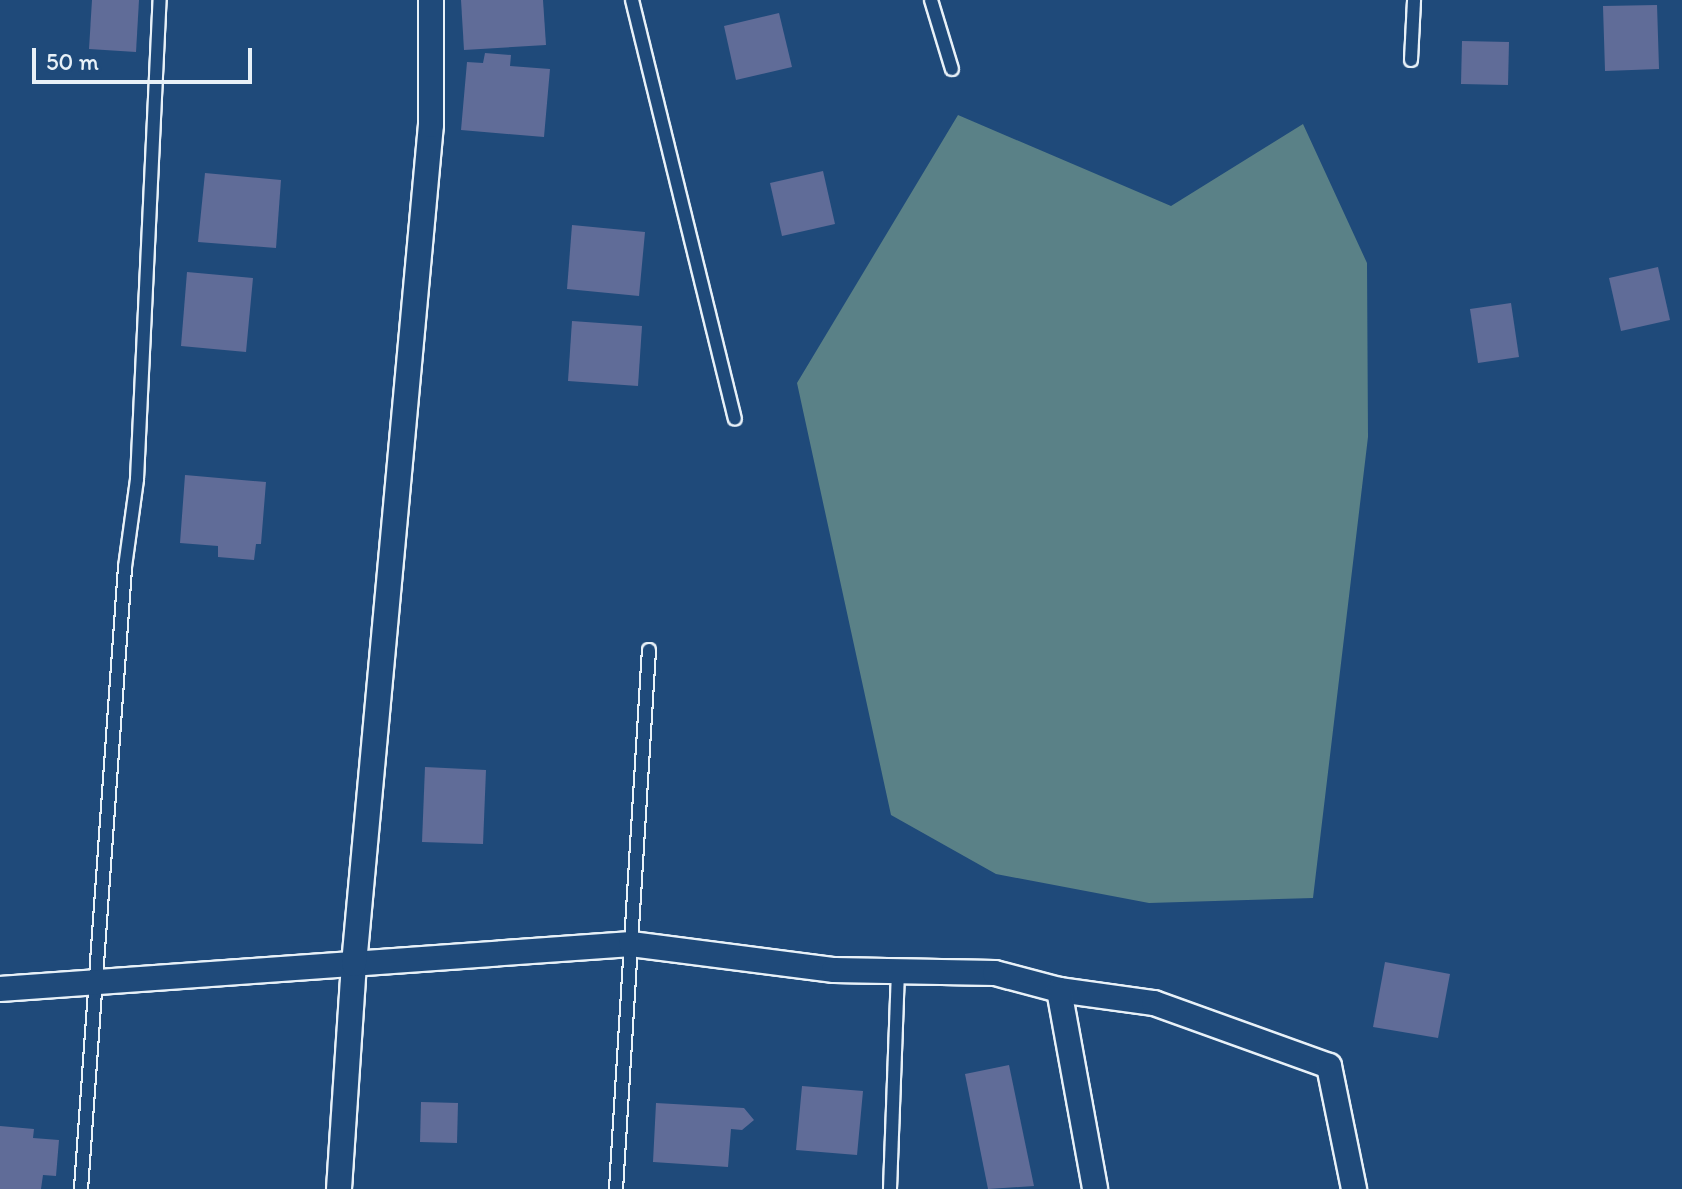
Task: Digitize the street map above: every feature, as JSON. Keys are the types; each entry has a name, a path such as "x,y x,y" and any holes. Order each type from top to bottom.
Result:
{"street":[{"path":"339,1189 354,964 431,125 431,0"},
{"path":"0,989 95,985 631,944 834,970 995,973 1059,990 1154,1003 1329,1066 1354,1189"},
{"path":"1059,990 1095,1189"}],"lane":[{"path":"81,1189 125,567 137,479 160,0"},
{"path":"632,0 735,418"},
{"path":"931,0 952,69"},
{"path":"1411,60 1414,0"},
{"path":"616,1189 649,650"},
{"path":"890,1189 898,969"}],"green space":[{"path":"958,115 1171,206 1303,124 1367,263 1368,437 1313,898 1149,903 996,874 891,815 797,383"}],"building":[{"path":"92,0 139,0 136,52 89,49"},
{"path":"461,0 543,0 546,45 464,50"},
{"path":"1657,5 1659,69 1605,71 1603,6"},
{"path":"779,13 792,67 736,80 724,26"},
{"path":"1462,41 1509,42 1508,85 1461,84"},
{"path":"485,53 511,55 510,66 550,69 544,137 461,130 467,62 483,63"},
{"path":"823,171 835,224 782,236 770,183"},
{"path":"205,173 281,180 276,248 198,242"},
{"path":"572,225 645,232 639,296 567,289"},
{"path":"1658,267 1670,320 1621,331 1609,278"},
{"path":"187,272 253,278 246,352 181,346"},
{"path":"1511,303 1519,357 1478,363 1470,309"},
{"path":"572,321 642,326 638,386 568,381"},
{"path":"185,475 266,482 261,544 256,544 254,560 218,557 218,546 180,543"},
{"path":"425,767 486,770 483,844 422,842"},
{"path":"1385,962 1450,974 1438,1038 1373,1027"},
{"path":"1009,1065 1034,1186 988,1189 965,1074"},
{"path":"802,1086 863,1091 857,1155 796,1150"},
{"path":"421,1102 458,1103 457,1143 420,1142"},
{"path":"656,1103 744,1108 754,1120 742,1130 731,1129 728,1167 653,1162"},
{"path":"0,1126 34,1129 33,1138 59,1140 56,1176 43,1175 41,1189 0,1189"}]}
